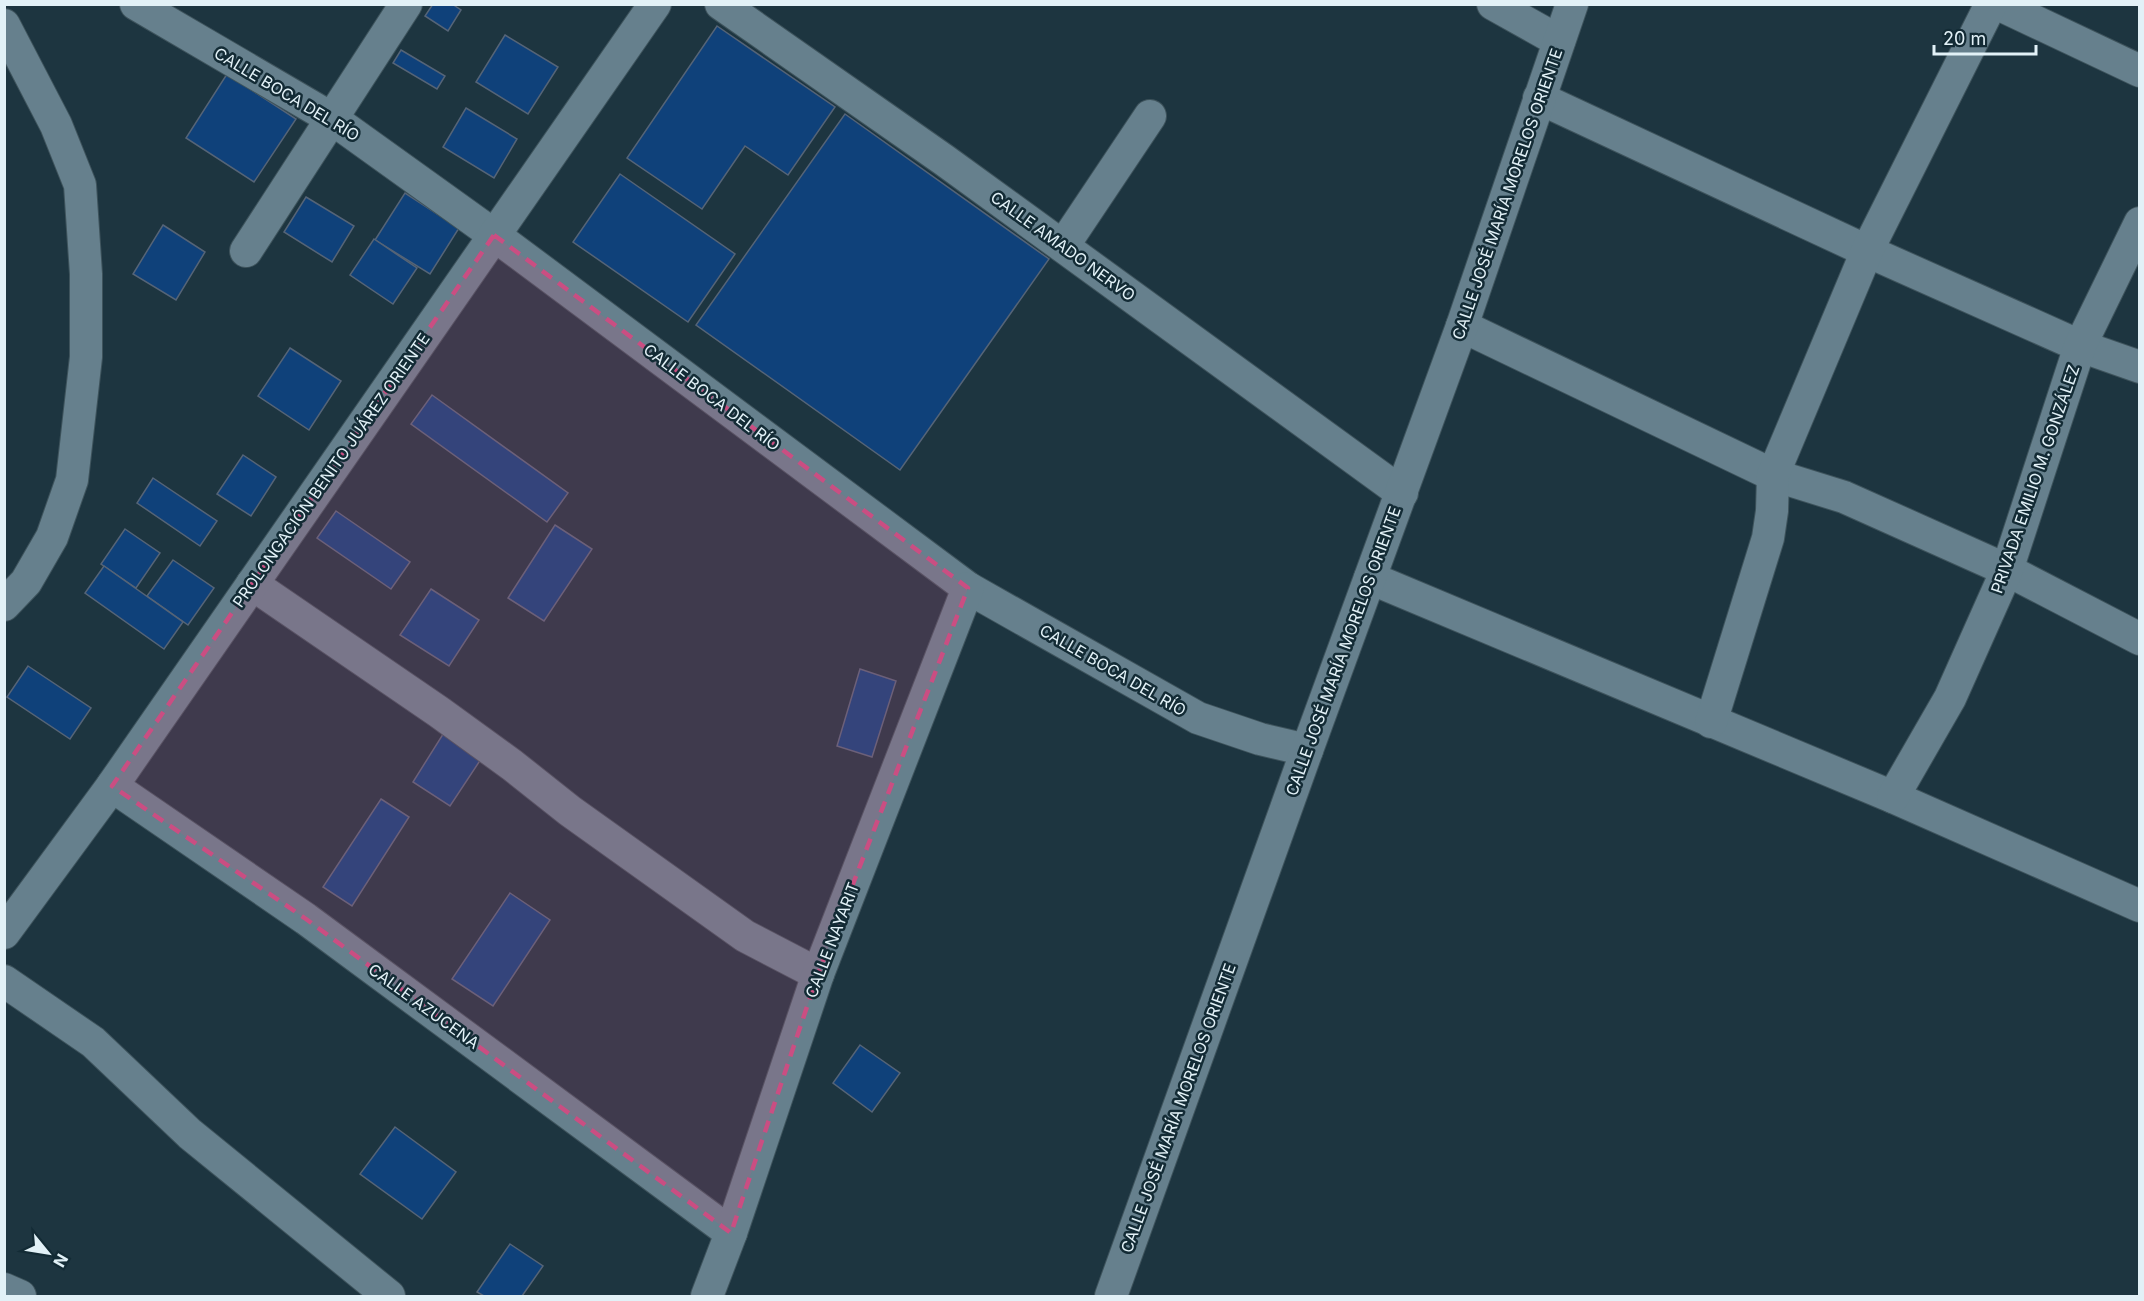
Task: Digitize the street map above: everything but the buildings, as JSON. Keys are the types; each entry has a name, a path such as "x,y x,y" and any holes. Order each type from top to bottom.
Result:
{"street":[{"name":"CALLE BOCA DEL RÍO","path":"136,4 331,118 494,235 968,588 1198,718 1260,739 1307,750"},
{"path":"246,251 406,4"},
{"name":"PROLONGACIÓN BENITO JUÁREZ ORIENTE","path":"4,933 112,786 655,4"},
{"name":"CALLE AMADO NERVO","path":"721,4 944,160 1402,492"},
{"path":"1493,4 1559,41"},
{"name":"CALLE JOSÉ MARÍA MORELOS ORIENTE","path":"1111,1296 1462,327 1572,4"},
{"path":"1711,722 1768,538 1772,511 1773,475 1867,251 1991,4"},
{"path":"1998,4 2139,71"},
{"path":"4,25 56,125 80,185 86,274 86,357 72,480 52,537 26,582 4,605"},
{"path":"1539,98 1867,251 2080,346 2139,367"},
{"path":"1063,246 1150,116"},
{"name":"PRIVADA EMILIO M. GONZÁLEZ","path":"1893,797 1950,698 2007,570 2080,346 2139,224"},
{"path":"1462,327 1773,475 1844,497 2007,570 2139,639"},
{"path":"1370,578 1893,797 2139,906"},
{"path":"252,584 439,712 570,811 745,936 818,974"},
{"name":"CALLE NAYARIT","path":"707,1296 731,1233 818,974 968,588"},
{"name":"CALLE AZUCENA","path":"112,786 306,919 731,1233"},
{"path":"4,981 93,1042 190,1134 389,1296"},
{"path":"4,1289 20,1296"}],"highlighted area":[{"path":"494,235 968,588 818,974 731,1233 306,919 112,786"}]}
